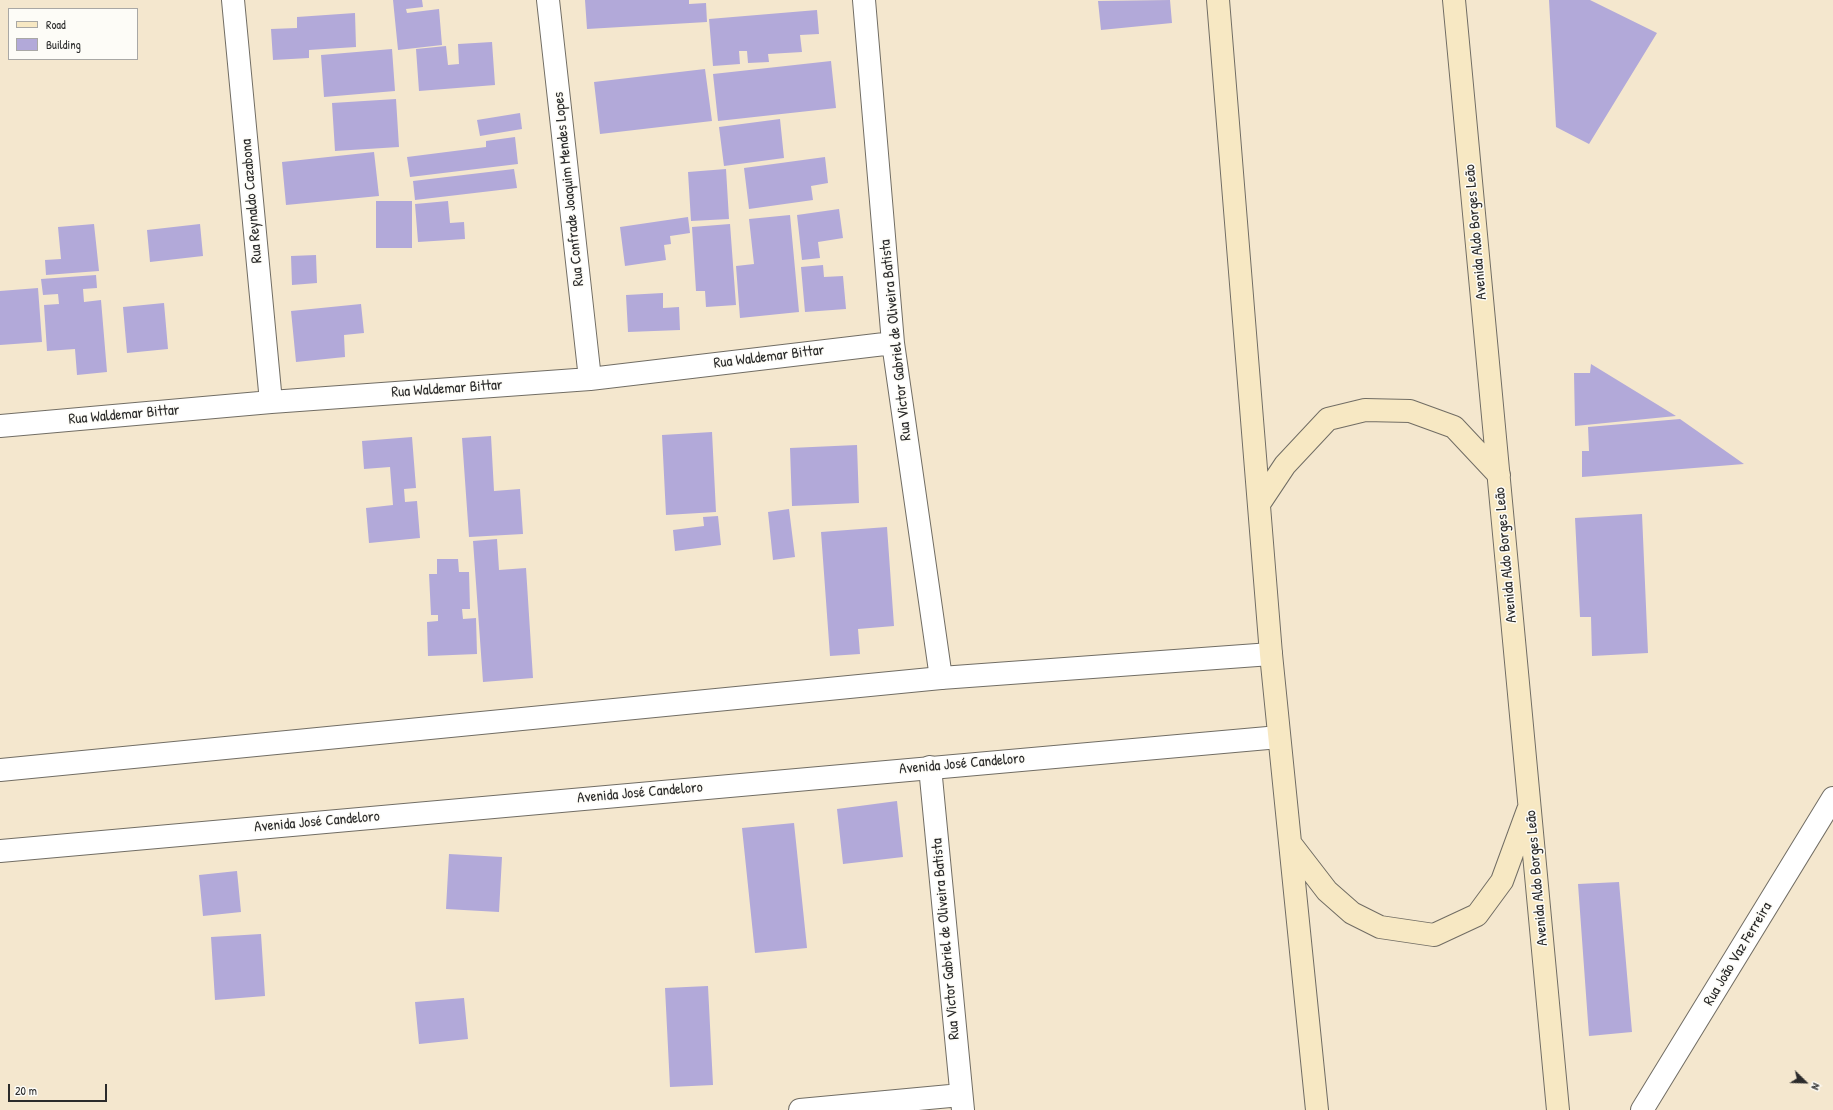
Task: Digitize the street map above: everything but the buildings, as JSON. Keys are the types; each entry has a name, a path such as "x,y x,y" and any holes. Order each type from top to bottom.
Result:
{"main road":[{"path":"1218,0 1271,654 1317,1110"},
{"name":"Avenida Aldo Borges Leão","path":"1454,0 1558,1110"},
{"path":"1259,504 1285,465 1328,419 1365,410 1410,411 1454,427 1499,475"},
{"path":"1290,843 1327,891 1352,913 1380,927 1434,935 1477,914 1502,881 1530,806"}],"street":[{"name":"Rua Reynaldo Cazabona","path":"234,0 271,402"},
{"name":"Rua Confrade Joaquim Mendes Lopes","path":"548,0 590,379"},
{"name":"Rua Victor Gabriel de Oliveira Batista","path":"864,0 893,343 941,678"},
{"name":"Rua Waldemar Bittar","path":"0,426 271,402 590,379 893,343"},
{"path":"0,770 941,678 1271,654"},
{"name":"Avenida José Candeloro","path":"0,851 1279,737"},
{"name":"Rua Victor Gabriel de Oliveira Batista","path":"930,767 962,1102"},
{"name":"Rua João Vaz Ferreira","path":"1642,1110 1833,798"},
{"path":"800,1110 962,1102"}]}
